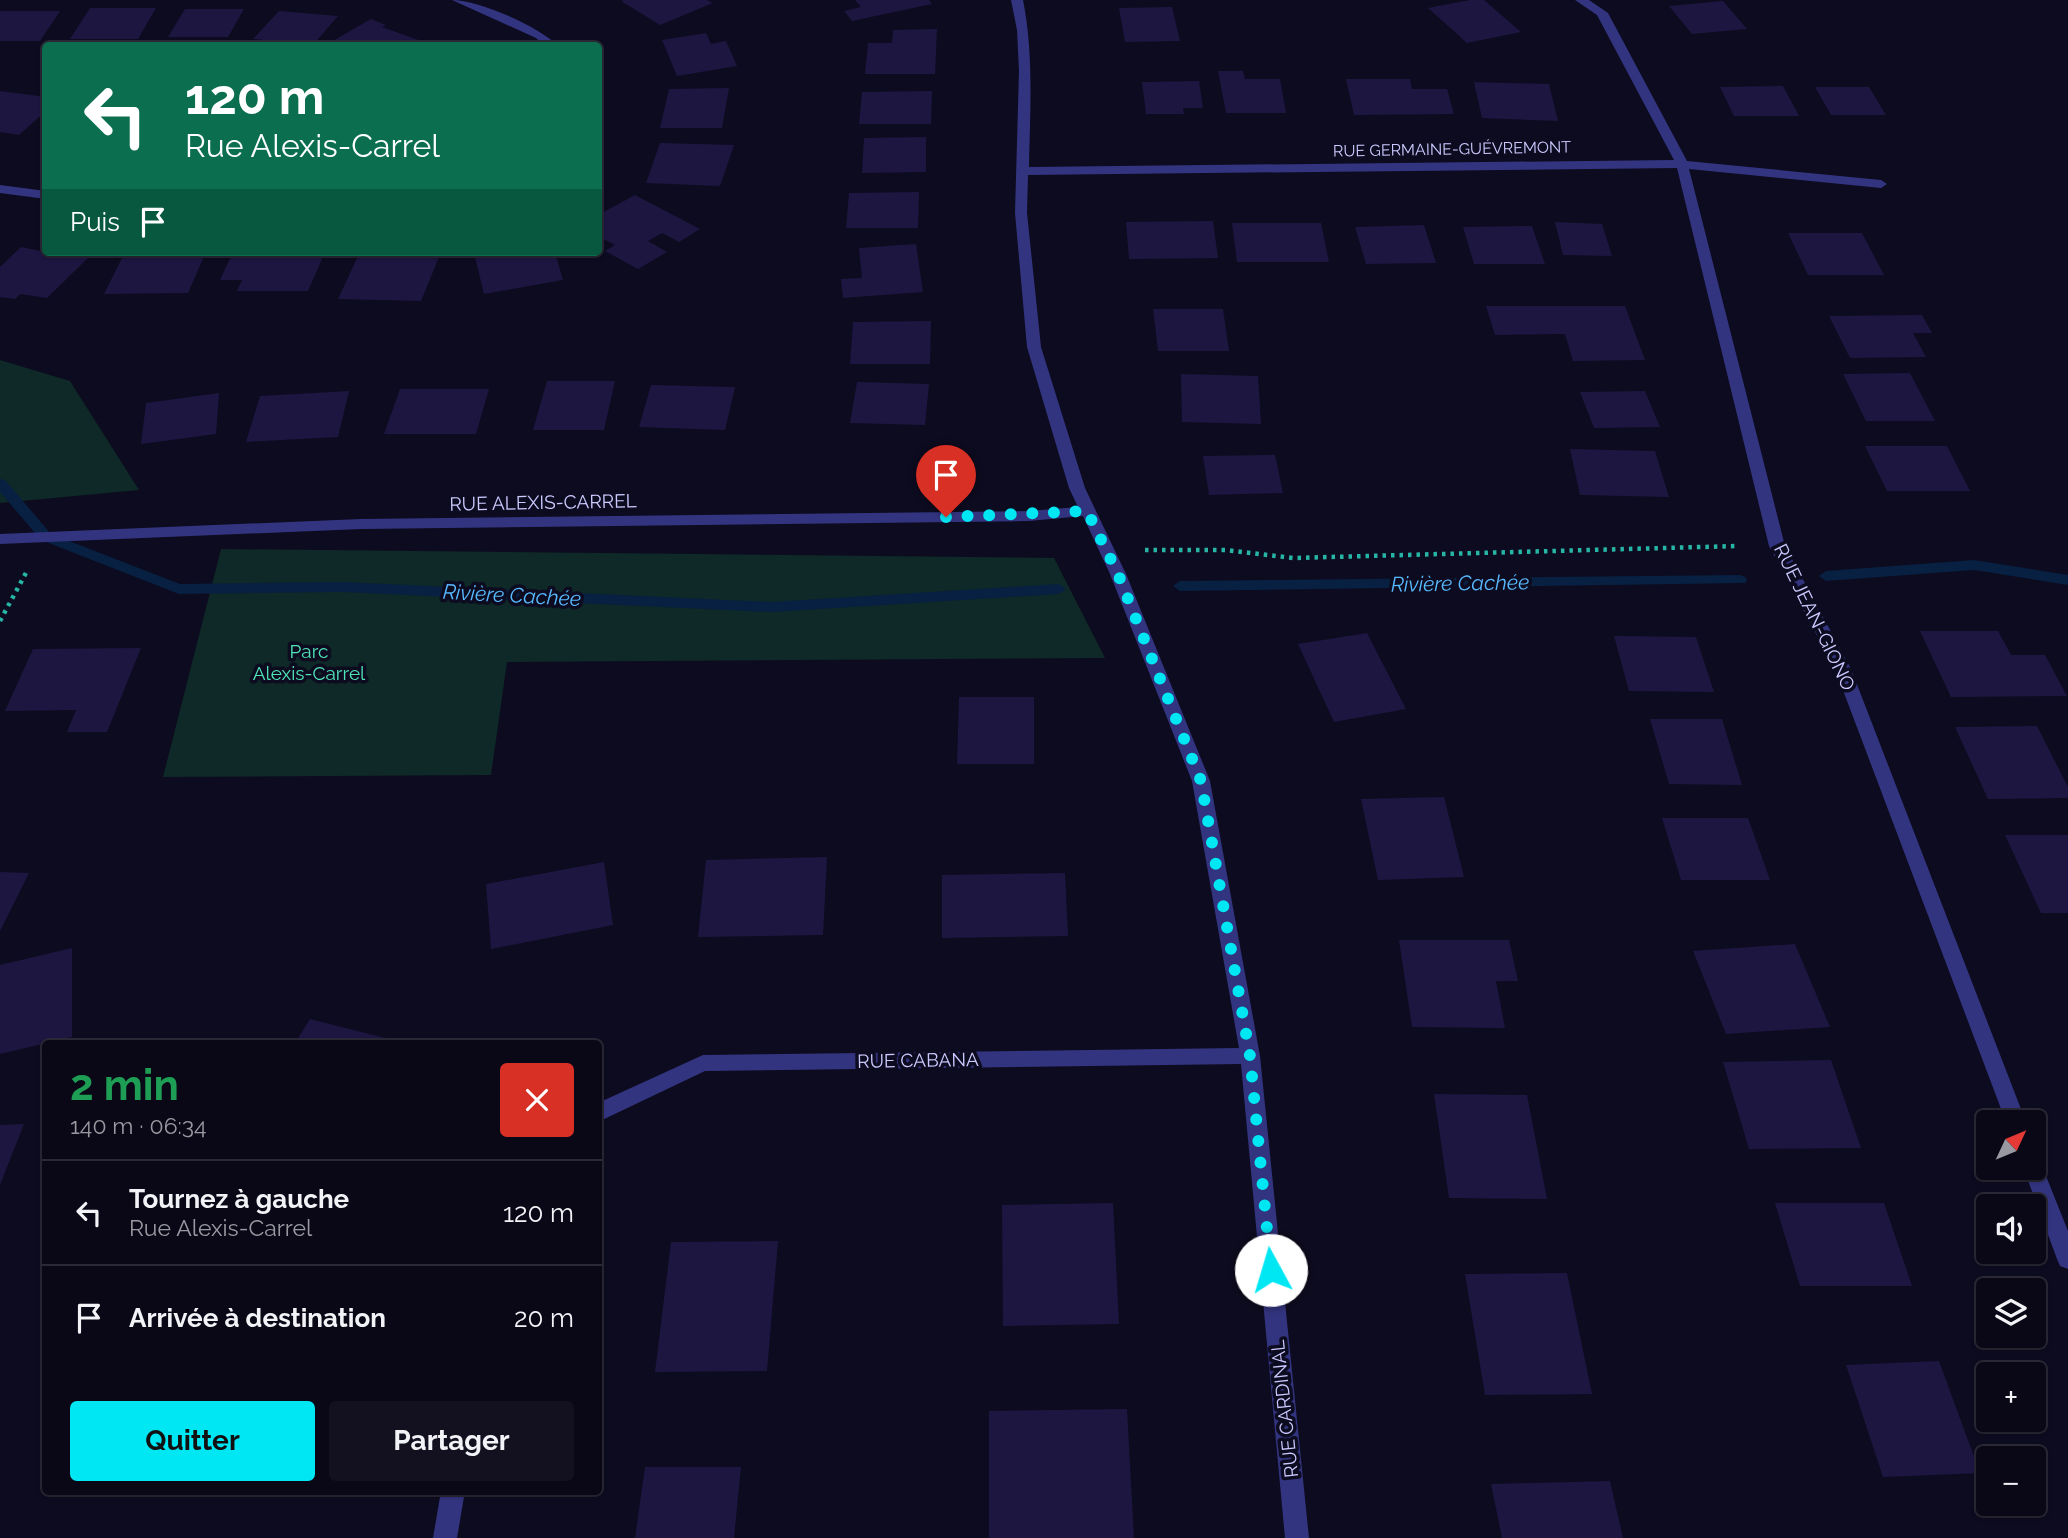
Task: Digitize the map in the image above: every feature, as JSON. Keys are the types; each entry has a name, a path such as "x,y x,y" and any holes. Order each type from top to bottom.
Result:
{"street":[{"path":"458,0 540,36 548,42"},
{"name":"RUE CARDINAL","path":"1017,0 1023,30 1025,71 1022,171 1024,263 1034,346 1057,430 1087,511 1118,574 1201,781 1250,1056 1297,1538"},
{"name":"RUE JEAN-GIONO","path":"1581,0 1602,13 1682,164 1777,546 1843,668 2011,1110"},
{"name":"RUE GERMAINE-GUÉVREMONT","path":"1022,171 1682,164 1881,184"},
{"path":"0,189 42,194"},
{"name":"RUE ALEXIS-CARREL","path":"0,539 361,524 1029,516 1087,511"},
{"name":"RUE CABANA","path":"602,1111 704,1063 1250,1056"},
{"path":"2038,1180 2068,1259"},
{"path":"445,1538 452,1495"}],"path":[{"path":"0,621 46,537"},
{"path":"1154,549 1225,550 1293,558 1737,546"}],"green space":[{"path":"0,360 70,381 139,490 0,503"},
{"name":"Parc Alexis-Carrel","path":"221,549 1054,558 1105,658 507,662 491,775 163,777"}],"building":[{"path":"707,0 713,3 660,25 621,1"},
{"path":"855,0 929,0 932,4 852,21 844,11 861,7"},
{"path":"1484,0 1521,32 1467,43 1428,8"},
{"path":"1723,1 1747,29 1692,34 1669,6"},
{"path":"1172,7 1180,41 1125,42 1119,8"},
{"path":"90,8 156,8 138,39 70,39"},
{"path":"185,9 244,9 228,37 168,37"},
{"path":"0,11 60,11 40,41 0,41"},
{"path":"279,11 338,16 316,42 253,39"},
{"path":"371,19 386,25 382,27 424,42 331,42"},
{"path":"937,29 935,74 865,74 868,43 892,43 893,30"},
{"path":"706,33 711,44 726,41 737,66 677,76 662,40"},
{"path":"1218,71 1243,71 1245,79 1280,79 1286,113 1226,113"},
{"path":"1346,79 1410,79 1412,89 1447,89 1454,114 1354,115"},
{"path":"1199,81 1203,108 1183,108 1184,114 1146,114 1142,82"},
{"path":"1474,82 1549,84 1558,121 1482,118"},
{"path":"1783,86 1799,116 1734,116 1720,87"},
{"path":"1815,87 1869,87 1886,115 1831,115"},
{"path":"729,88 722,128 660,128 669,89"},
{"path":"0,91 42,96 42,115 19,135 0,132"},
{"path":"932,91 931,124 859,124 862,92"},
{"path":"926,137 926,172 862,173 864,138"},
{"path":"660,143 734,145 720,186 646,183"},
{"path":"919,192 918,228 846,228 849,193"},
{"path":"635,195 700,229 679,242 662,233 648,241 667,252 638,269 605,251 615,245 602,238 602,213"},
{"path":"1213,221 1218,258 1129,259 1126,222"},
{"path":"1555,222 1602,224 1612,256 1563,255"},
{"path":"1232,223 1321,223 1329,262 1237,262"},
{"path":"1424,225 1436,263 1366,264 1355,227"},
{"path":"1532,226 1545,264 1474,264 1463,227"},
{"path":"1788,233 1862,233 1884,275 1808,275"},
{"path":"916,244 923,292 843,298 841,279 862,278 859,248"},
{"path":"21,247 42,251 42,256 88,258 47,298 20,294 15,299 0,297 0,267"},
{"path":"123,256 204,256 188,293 104,294"},
{"path":"231,256 323,256 308,291 237,291 242,280 220,280"},
{"path":"358,256 439,257 421,301 338,299"},
{"path":"556,256 563,280 484,294 475,257"},
{"path":"1486,306 1625,306 1645,360 1573,361 1565,334 1495,335"},
{"path":"1153,309 1223,309 1229,351 1158,351"},
{"path":"1922,315 1932,333 1913,333 1926,357 1850,358 1829,316"},
{"path":"931,321 930,364 850,364 853,322"},
{"path":"1910,373 1935,421 1866,421 1843,374"},
{"path":"1181,374 1258,376 1261,424 1182,422"},
{"path":"547,381 615,381 604,430 533,430"},
{"path":"857,382 929,384 925,425 850,423"},
{"path":"651,385 735,387 725,430 639,427"},
{"path":"400,389 489,389 476,434 384,434"},
{"path":"349,391 338,437 246,442 260,396"},
{"path":"1645,391 1660,427 1594,428 1580,392"},
{"path":"219,393 216,434 141,444 146,403"},
{"path":"1865,446 1947,446 1970,491 1887,491"},
{"path":"1570,449 1655,451 1669,497 1580,495"},
{"path":"1275,455 1283,493 1209,495 1203,456"},
{"path":"1920,631 1998,631 2011,655 2045,655 2067,696 1951,697"},
{"path":"1367,633 1406,709 1334,722 1298,644"},
{"path":"1614,636 1696,637 1714,692 1629,691"},
{"path":"141,648 107,732 67,732 76,710 5,711 33,649"},
{"path":"959,697 1034,697 1034,764 957,764"},
{"path":"1650,719 1722,719 1742,785 1669,784"},
{"path":"2037,726 2068,787 2068,798 1988,799 1955,727"},
{"path":"1444,797 1464,877 1378,880 1361,799"},
{"path":"1662,818 1748,818 1770,880 1681,880"},
{"path":"2005,835 2068,835 2068,913 2041,913"},
{"path":"827,857 823,935 698,937 706,860"},
{"path":"604,862 613,925 491,949 486,884"},
{"path":"0,872 29,873 0,931"},
{"path":"1065,873 1068,936 942,938 942,875"},
{"path":"1399,940 1509,940 1518,981 1496,981 1505,1028 1412,1027"},
{"path":"1795,944 1830,1027 1726,1034 1693,951"},
{"path":"72,948 72,1037 42,1040 42,1044 0,1054 0,965"},
{"path":"310,1019 385,1038 384,1040 297,1040"},
{"path":"1831,1060 1861,1148 1749,1149 1723,1062"},
{"path":"1434,1094 1527,1095 1547,1199 1449,1198"},
{"path":"24,1124 0,1185 0,1125"},
{"path":"1113,1203 1119,1324 1003,1326 1002,1205"},
{"path":"1775,1203 1884,1203 1912,1286 1800,1286"},
{"path":"778,1241 767,1371 655,1372 671,1242"},
{"path":"1567,1273 1592,1394 1485,1395 1465,1274"},
{"path":"1939,1361 1976,1462 1976,1473 1883,1477 1846,1365"},
{"path":"1127,1409 1134,1538 989,1538 989,1411"},
{"path":"645,1467 741,1467 734,1538 635,1538"},
{"path":"1610,1481 1623,1538 1502,1538 1491,1484"}],"waterway":[{"name":"Rivière Cachée","path":"0,483 46,537 179,589 343,587 772,607 1059,589"},
{"name":"Rivière Cachée","path":"1826,576 1974,565 2068,580"},
{"name":"Rivière Cachée","path":"1180,586 1740,580"}],"route":[{"path":"946,517 1029,516 1087,511 1118,574 1201,781 1250,1056 1271,1270"}]}
